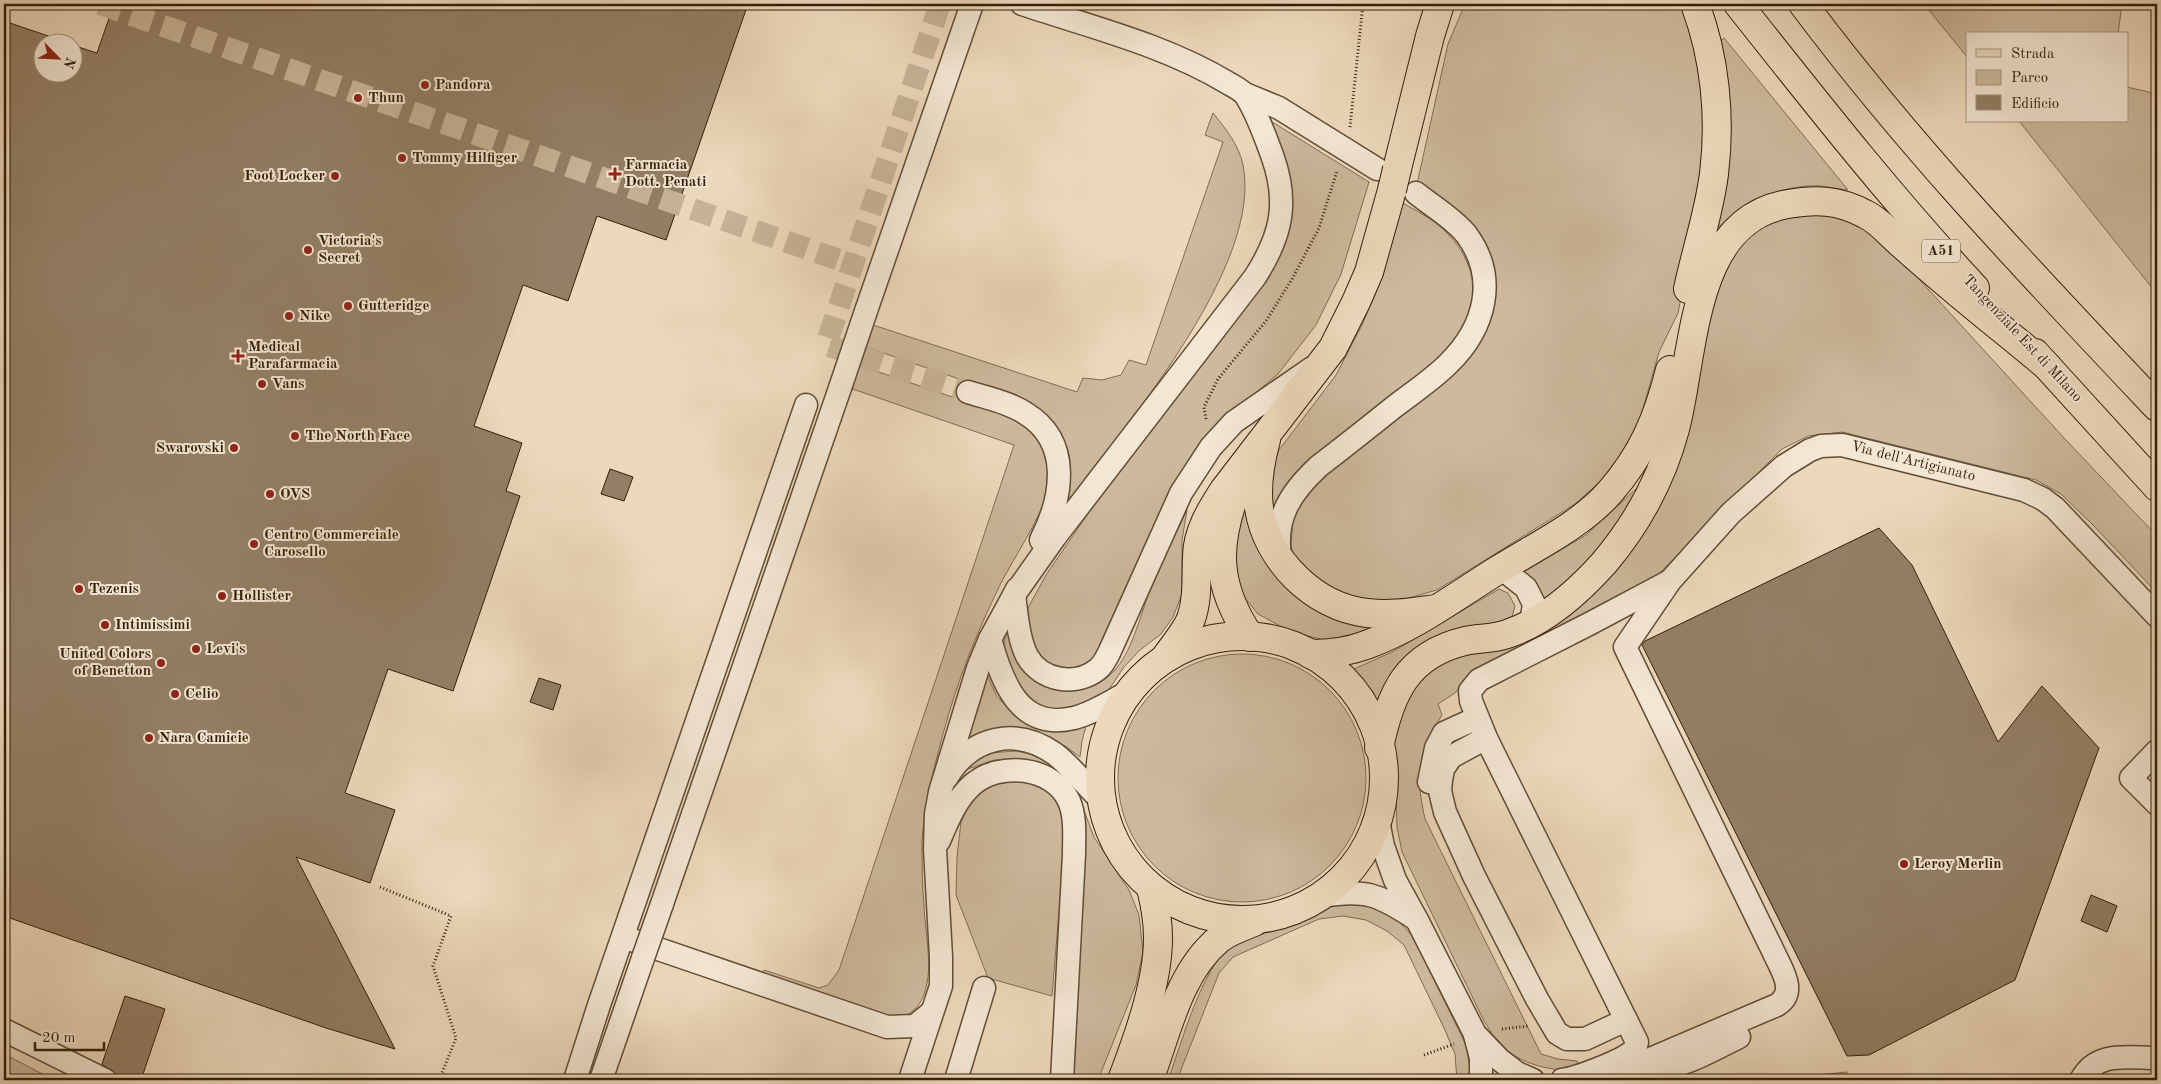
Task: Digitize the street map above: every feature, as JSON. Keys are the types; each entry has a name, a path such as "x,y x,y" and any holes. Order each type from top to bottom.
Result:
{"main road":[{"path":"1162,661 1186,648 1210,640 1250,637 1284,642 1310,654 1339,672 1352,686 1370,716 1379,748 1383,790 1378,821 1357,860 1336,884 1321,896 1293,912 1276,918 1229,920 1188,910 1169,901 1142,880 1121,853 1111,832 1101,800 1100,776 1103,750 1115,714 1130,690 1162,661 1181,636 1191,618 1196,593 1198,550 1205,523 1216,502 1326,359 1352,312 1369,272 1396,180 1430,36 1440,4"},
{"path":"1310,654 1342,653 1365,646 1403,629 1436,609 1574,523 1609,492 1638,454 1654,424 1674,352 1701,238 1715,162 1717,120 1714,86 1709,53 1696,4"},
{"name":"Tangenziale Est di Milano","path":"1738,4 1845,138 1929,238 2157,487"},
{"path":"1803,4 1924,152 2002,242 2157,407"},
{"path":"1379,748 1387,711 1398,687 1413,668 1433,653 1447,646 1468,640 1504,636 1530,624 1585,584 1616,546 1648,499 1675,429 1700,304 1710,270 1722,246 1737,229 1755,216 1782,204 1818,200 1845,204 1867,215 1879,223 1938,276 2047,366"},
{"path":"1269,432 1258,475 1259,507 1267,533 1280,558 1296,577 1316,594 1339,606 1367,613 1401,613 1436,609"},
{"path":"1248,459 1224,526 1221,553 1223,576 1228,596 1237,616 1250,637"},
{"path":"1122,1080 1141,1023 1156,959 1158,939 1157,918 1151,888"},
{"path":"1149,1080 1182,992 1200,960 1221,938 1259,919"}],"street":[{"path":"601,1080 972,4"},
{"path":"1022,4 1167,52 1209,72 1245,94 1279,108 1396,180 1456,224 1472,244 1483,270 1486,284 1485,299 1481,312 1466,341 1449,363 1319,466 1302,483 1290,500 1281,520 1278,541 1280,558"},
{"path":"1245,94 1268,144 1277,170 1282,192 1279,225 1266,258 1255,277 1055,537 1014,595 1023,647 1036,668 1045,674 1066,680 1079,678 1098,670 1109,654 1181,493 1211,446 1234,422 1326,359"},
{"path":"910,1080 941,986 942,957 935,848 935,820 940,792 975,677 990,639 1014,595 1054,512 1060,484 1058,463 1052,444 1031,417 1011,406 968,392"},
{"path":"576,1080 623,937 806,405"},
{"name":"Via dell'Artigianato","path":"1670,581 1732,513 1784,466 1802,454 1821,446 1852,446 2024,490 2037,495 2060,512 2157,616"},
{"path":"1501,568 1526,588 1534,604 1530,624"},
{"path":"1562,1080 1576,1078 1633,1051 1636,1042 1486,738 1470,696 1472,686 1479,680 1670,581"},
{"path":"1601,1080 1777,1004 1782,1001 1788,990 1787,982 1774,953 1625,647 1670,581"},
{"path":"990,639 997,665 1009,692 1026,709 1048,720 1061,720 1084,715 1130,690"},
{"path":"1446,842 1432,812 1429,797 1431,765 1436,748 1444,733 1478,718"},
{"path":"1486,738 1458,752 1446,763 1440,780 1440,791 1449,823 1495,916 1540,1005 1557,1033 1567,1039 1585,1039 1626,1020"},
{"path":"940,792 952,770 971,750 993,740 1015,739 1038,745 1057,755 1101,800"},
{"path":"2157,751 2131,778 2157,804"},
{"path":"935,848 964,793 971,785 990,773 1014,770 1034,773 1058,786 1068,800 1073,819 1074,854 1062,1080"},
{"path":"1378,821 1391,871 1475,1034 1481,1058 1481,1080"},
{"path":"1321,896 1350,892 1370,895 1390,903 1417,920"},
{"path":"1495,916 1491,927 1494,942 1532,1020"},
{"path":"623,937 887,1027 915,1026 932,1012"},
{"path":"956,1080 984,988"},
{"path":"1624,1070 1655,1070 1677,1065 1773,1020"},
{"path":"4,1030 105,1080"},
{"path":"1475,1034 1492,1053 1531,1078"},
{"path":"2081,1080 2093,1064 2106,1058 2157,1058"},
{"path":"1491,1080 1502,1074 1531,1078"}],"path":[{"path":"380,886 451,916 432,966 456,1038 439,1080"}],"green space":[{"path":"1465,4 1685,4 1709,101 1701,199 1678,313 1659,352 1641,416 1625,450 1601,481 1575,504 1437,590 1387,604 1328,591 1293,558 1291,543 1293,519 1299,502 1317,480 1455,372 1476,348 1490,318 1494,278 1417,184 1448,44"},
{"path":"1924,4 2122,4 2118,32 1966,32 1966,56"},
{"path":"1724,38 1848,190 1815,186 1783,190 1748,205 1716,229 1720,41"},
{"path":"2128,87 2157,94 2157,294 2020,122 2128,122"},
{"path":"1213,113 1235,144 1243,165 1244,205 1233,248 1213,294 1186,340 1126,427 1072,497 1067,497 1070,466 1066,445 1050,421 1029,403 863,346 870,324 1077,392 1083,378 1102,380 1121,375 1129,360 1146,365 1223,142 1205,135"},
{"path":"1269,120 1369,182 1341,274 1316,325 1278,374 1233,412 1095,663 1076,672 1041,663 1024,629 1028,608 1046,575 1098,499 1264,284 1280,250"},
{"path":"1401,202 1423,214 1443,229 1462,253 1469,266 1472,279 1472,307 1467,321 1460,335 1440,358 1271,521 1271,469 1279,450 1336,375 1362,325 1383,275"},
{"path":"1796,213 1837,217 1876,232 2064,438 2157,536 2157,593 2061,494 2036,480 1842,432 1808,436 1782,449 1646,587 1463,684 1455,693 1438,704 1442,715 1423,753 1420,790 1425,819 1541,1054 1558,1059 1577,1061 1581,1070 1559,1070 1537,1066 1507,1051 1484,1021 1402,852 1397,827 1393,737 1405,694 1441,658 1508,643 1648,516 1716,279 1749,231"},
{"path":"858,365 1023,421 1044,446 1052,468 1052,476 1045,502 1000,585 983,622 948,715 930,787 922,841 923,890 929,965 928,977 922,999 916,1008 893,1021 760,978 764,970 819,988 828,985 839,970 1014,445 850,388"},
{"path":"1639,486 1619,521 1598,550 1573,577 1541,602 1524,572 1586,535"},
{"path":"1246,494 1252,532 1265,561 1287,587 1377,626 1355,635 1325,640 1291,632 1258,614 1237,588 1230,533"},
{"path":"1187,510 1182,540 1182,594 1173,617 1161,634 1140,650 1124,667 1104,697 1064,711 1042,707 1021,694 1003,648 1009,619 1011,646 1017,662 1036,681 1055,689 1076,690 1086,688 1105,679 1119,664 1130,645 1149,593"},
{"path":"1499,589 1508,593 1515,606 1511,620 1496,627 1377,707 1367,686 1354,669 1394,651"},
{"path":"1242,654 1278,660 1300,669 1320,682 1338,700 1351,720 1360,742 1366,778 1360,814 1351,836 1338,856 1320,874 1300,887 1278,896 1242,902 1206,896 1184,887 1164,874 1146,856 1133,836 1124,814 1118,778 1124,742 1133,720 1146,700 1164,682 1184,669 1206,660"},
{"path":"986,673 997,697 1017,716 1086,726 1080,757 1065,746 1041,735 965,742"},
{"path":"1017,751 1042,757 1075,786 1094,837 1129,890 1139,915 1143,952 1136,985 1098,1080 1069,1080 1084,826 1019,760 994,760 962,771 968,764 980,756"},
{"path":"1005,780 1027,782 1046,790 1062,807 1066,827 1052,996 988,978 956,895 957,857 961,822 971,801 987,787"},
{"path":"1338,903 1368,903 1391,913 1413,937 1466,1045 1470,1069 1469,1080 1457,1080 1455,1054 1404,945 1387,931 1366,920 1343,916 1319,919 1233,957 1219,973 1177,1080 1168,1080 1205,981 1228,948 1246,934 1285,924"},
{"path":"4,1054 54,1080 4,1080"},
{"path":"1847,1072 1844,1080 1769,1080"}],"building":[{"name":"Centro Commerciale Carosello","path":"114,4 748,4 666,240 597,216 568,301 523,285 474,426 522,443 506,491 520,496 453,691 388,669 345,793 395,810 370,883 296,857 395,1049 326,1028 4,916 4,21 36,32 32,32 32,82 82,82 82,48 97,53"},
{"path":"610,469 633,477 624,501 601,494"},
{"name":"Leroy Merlin","path":"1879,528 1912,565 1998,742 2042,686 2099,748 2015,980 1869,1055 1847,1056 1642,645 1645,641"},
{"path":"539,678 561,685 553,710 530,702"},
{"path":"2091,895 2117,906 2107,932 2081,921"},
{"path":"125,996 165,1009 141,1080 116,1074 102,1064"}],"tunnel":[{"path":"100,4 854,265"},
{"path":"940,4 826,345 968,392"}],"place":[{"name":"Pandora","path":"425,85"},
{"name":"Thun","path":"358,98"},
{"name":"Tommy Hilfiger","path":"402,158"},
{"name":"Farmacia Dott. Penati","path":"615,174"},
{"name":"Foot Locker","path":"335,176"},
{"name":"Victoria's Secret","path":"308,250"},
{"name":"Gutteridge","path":"348,306"},
{"name":"Nike","path":"289,316"},
{"name":"Medical Parafarmacia","path":"238,356"},
{"name":"Vans","path":"262,384"},
{"name":"The North Face","path":"295,436"},
{"name":"Swarovski","path":"234,448"},
{"name":"OVS","path":"270,494"},
{"name":"Centro Commerciale Carosello","path":"254,544"},
{"name":"Tezenis","path":"79,589"},
{"name":"Hollister","path":"222,596"},
{"name":"Intimissimi","path":"105,625"},
{"name":"Levi's","path":"196,649"},
{"name":"United Colors of Benetton","path":"161,663"},
{"name":"Celio","path":"175,694"},
{"name":"Nara Camicie","path":"149,738"},
{"name":"Leroy Merlin","path":"1904,864"}]}
